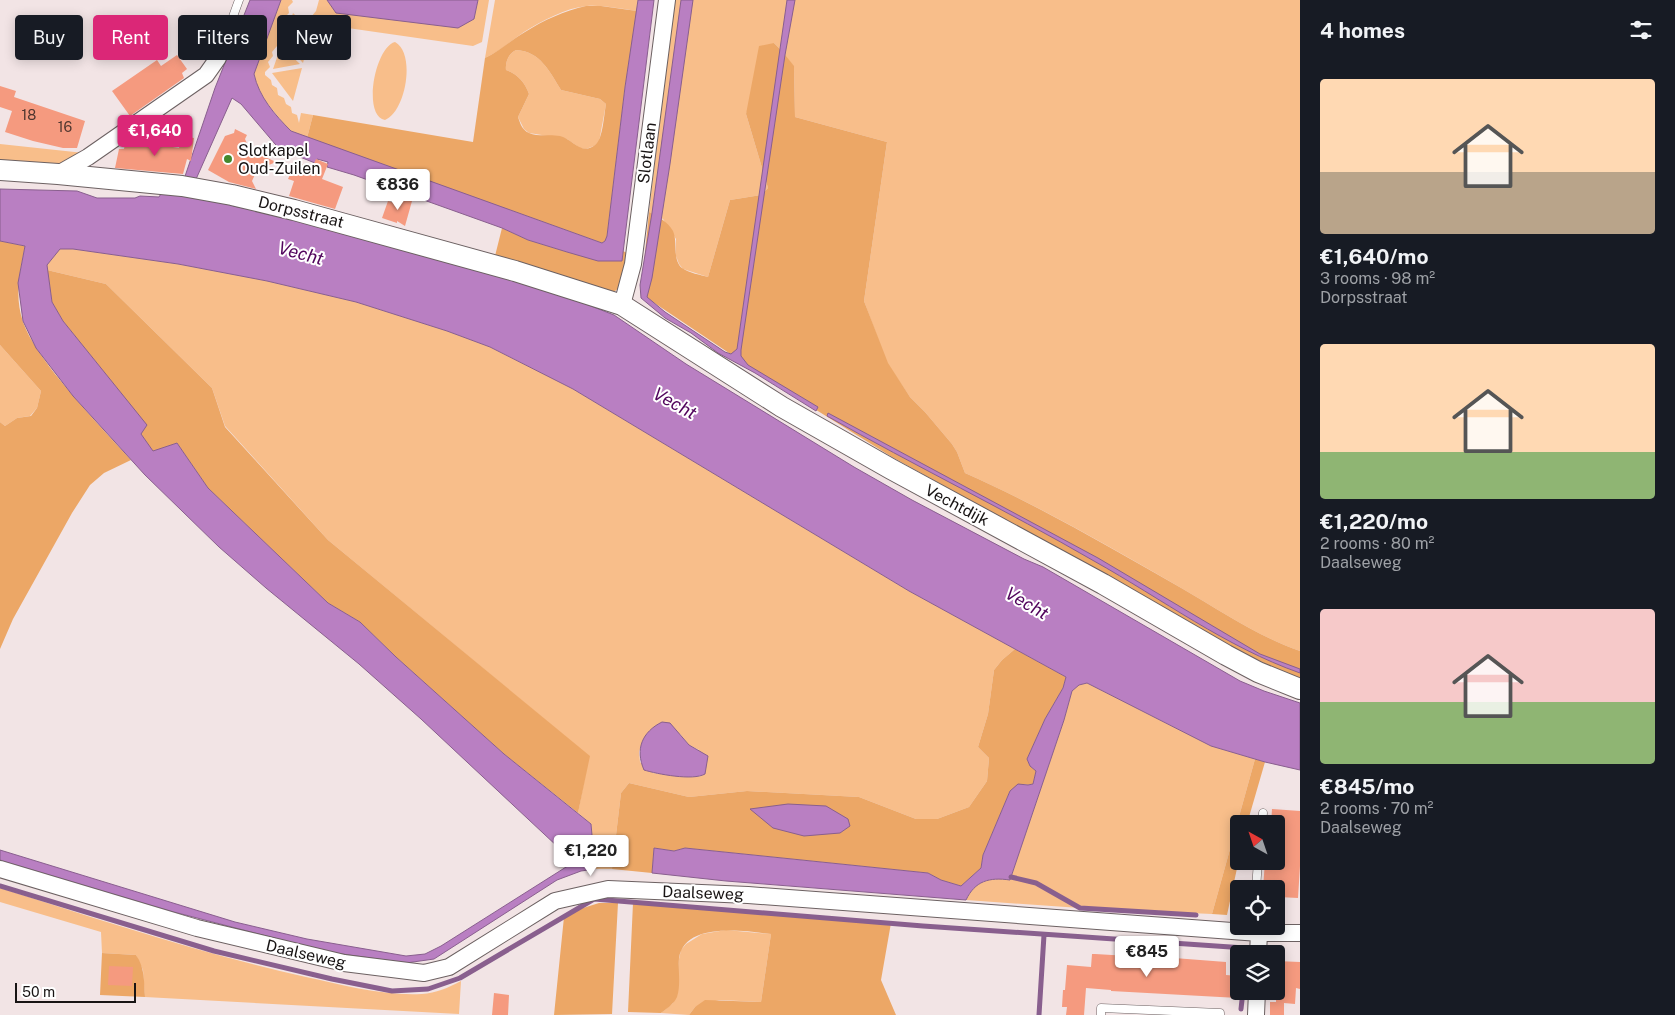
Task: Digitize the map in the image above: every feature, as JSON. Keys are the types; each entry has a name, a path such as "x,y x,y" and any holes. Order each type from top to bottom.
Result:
{"street":[{"name":"Slotlaan","path":"622,305 632,264 667,0"},
{"path":"58,174 88,157 206,75 217,60"},
{"name":"Dorpsstraat","path":"0,170 58,174 189,188 232,195 294,210 515,271 622,305"},
{"name":"Vechtdijk","path":"622,305 782,407 891,469 1103,584 1226,655 1258,672 1300,689"},
{"name":"Daalseweg","path":"0,869 207,930 344,963 424,974 449,967 554,901 608,889 748,895 1230,928"},
{"name":"Daalseweg","path":"1285,932 1300,933"},
{"path":"1256,1015 1257,1000"}],"lane":[{"path":"234,15 239,0"},
{"path":"1101,1015 1101,1008 1220,1013 1220,1015"}],"shaded area":[{"path":"281,0 292,0 293,2 288,7 289,13 287,15 277,15 277,46 272,52 273,56 268,62 270,67 265,72 265,75 271,80 272,85 277,88 278,95 284,98 286,104 291,107 292,113 297,115 299,123 301,113 313,115 307,138 291,131 284,124 266,102 257,86 254,74 259,60 267,60 267,38"},
{"path":"319,0 327,0 336,13 474,19 478,0 489,0 482,42 473,46 351,28 351,15 313,15 316,11"},
{"path":"495,0 638,0 637,11 587,6 562,12 524,32 485,58"},
{"path":"674,0 1300,0 1300,651 1255,631 1076,528 1021,499 965,473 952,444 910,397 887,363 864,301 887,142 795,117 794,67 774,43 746,114 768,188 761,195 730,200 708,277 683,269 676,256 676,239 663,219 649,212"},
{"path":"601,6 637,11 625,87 607,237 602,243 307,138 313,115 473,142 485,58 539,24 578,8","holes":["516,50 524,51 538,58 553,76 561,90 600,99 606,104 600,138 595,145 585,149 560,136 533,134 523,128 518,117 529,94 523,82 506,70 506,64 511,53"]},
{"path":"395,42 401,48 405,58 407,69 406,82 398,106 392,115 385,120 378,116 374,107 374,81 382,56 388,47"},
{"path":"774,43 794,66 795,117 887,142 864,301 888,363 910,397 952,444 965,473 1021,499 1075,528 1255,631 1300,651 1300,680 1255,664 1060,550 892,457 784,390 641,294 649,212 665,222 673,231 679,265 691,273 708,277 730,200 761,195 768,188 746,114 759,46"},
{"path":"516,50 524,51 538,58 561,90 600,99 606,104 599,142 586,149 580,148 567,139 529,133 524,129 518,117 529,94 520,79 506,70 508,58"},
{"path":"277,58 277,60 296,60 300,64 273,69"},
{"path":"302,68 293,101 272,73"},
{"path":"0,144 84,153 66,163 47,168 0,163"},
{"path":"502,228 528,240 567,252 623,258 623,251 629,254 620,287 615,291 608,292 495,256"},
{"path":"0,241 25,246 18,293 23,322 33,343 64,385 131,460 104,473 90,485 72,513 13,619 0,649 0,422 5,426 17,418 31,416 37,408 41,391 0,345"},
{"path":"59,249 73,249 178,264 267,281 356,302 447,331 490,347 573,389 909,591 1015,649 994,670 988,714 978,747 989,758 987,781 969,807 937,819 916,819 859,797 747,791 689,797 629,783 621,793 612,869 595,869 591,824 578,813 589,756 328,540 225,426 212,388 106,284 47,270 47,265","holes":["680,734 689,745 699,750 702,776 691,777 653,773 640,762 639,752 642,743"]},
{"path":"47,270 106,284 212,388 225,427 328,540 590,756 578,813 504,754 360,622 328,603 208,488 177,443 153,452 141,434 132,407 63,321 52,302"},
{"path":"0,345 41,391 37,408 30,416 17,418 5,426 0,422"},
{"path":"1015,649 1066,677 1063,688 1045,719 1027,759 1030,766 1036,771 1033,784 1023,784 1010,791 983,855 981,868 961,886 941,880 928,873 685,848 674,851 654,848 652,873 612,869 621,793 629,783 689,797 747,791 859,797 916,819 937,819 969,807 987,781 989,758 978,747 988,714 994,670"},
{"path":"1087,683 1211,746 1255,759 1239,815 1230,815 1230,849 1212,914 1080,908 966,900 974,888 984,882 996,879 1010,880 1072,691 1079,685"},
{"path":"1255,759 1265,762 1250,815 1239,815"},
{"path":"1230,849 1230,870 1237,870 1234,880 1230,880 1230,901 1227,915 1212,914"},
{"path":"0,888 229,958 378,992 432,993 461,981 459,1014 145,997 143,970 136,955 102,953 101,932 0,902"},
{"path":"599,903 618,903 612,1014 554,1015 564,917"},
{"path":"633,903 891,923 881,980 896,1015 689,1015 695,1007 705,1000 761,1002 771,934 747,931 718,931 704,933 692,938 684,946 679,958 678,992 674,1002 661,1013 628,1012"},
{"path":"726,930 771,934 761,1002 719,1000 695,1007 689,1015 661,1013 673,1003 678,988 681,950 686,944 702,934"},
{"path":"102,953 136,955 143,970 145,997 100,995"}],"water":[{"path":"250,0 281,0 267,38 267,15 244,15"},
{"path":"327,0 478,0 474,19 458,28 336,13"},
{"name":"Vecht","path":"638,0 654,0 622,261 598,261 528,240 502,228 327,167 328,162 317,159 315,163 280,149 241,104 232,98 189,195 230,202 233,206 279,215 469,267 568,297 614,315 686,364 854,467 912,500 1024,559 1043,567 1240,681 1300,703 1300,770 1211,746 1087,683 1079,685 1072,691 1010,880 996,879 984,882 974,888 966,900 726,881 652,873 654,848 674,851 685,848 928,873 941,880 961,886 981,868 983,855 1010,791 1018,784 1033,784 1036,771 1030,766 1027,759 1045,719 1063,688 1066,677 909,591 573,389 490,347 356,302 267,281 178,264 73,249 60,249 47,265 52,302 63,321 147,425 141,434 153,451 177,443 208,488 328,603 360,622 504,754 591,824 595,869 581,871 557,880 434,959 406,963 328,952 174,912 0,860 0,850 235,922 307,939 406,956 425,954 441,946 574,862 421,719 359,664 219,547 145,475 73,396 36,348 23,321 18,283 25,246 0,241 0,189 77,191 97,198 159,197 162,192 179,194 226,60 259,60 254,74 256,82 274,112 291,131 602,243 607,236 625,87"},
{"path":"681,0 693,0 670,164 652,278 647,297 665,312 725,352 731,354 737,349 787,0 795,0 785,55 741,356 748,365 818,407 816,411 755,373 718,353 691,333 665,318 641,298 640,285 652,213"},
{"path":"828,413 1098,558 1260,654 1300,669 1300,673 1246,650 1220,636 1061,542 827,416"},
{"path":"662,722 670,723 689,745 708,756 705,774 684,777 644,770 640,755 642,742 649,731"},
{"path":"788,804 826,806 848,819 850,826 840,833 804,836 773,828 750,809"}],"building":[{"path":"177,55 178,60 181,60 187,69 182,73 184,78 130,116 112,91 157,60 161,66"},
{"path":"0,86 16,91 14,97 85,121 77,148 63,148 5,132 12,111 0,107"},
{"name":"Slotkapel Oud-Zuilen","path":"235,129 247,135 245,139 250,150 276,162 257,170 252,181 256,189 229,182 208,170 225,136 234,133"},
{"path":"181,136 194,138 191,161 187,159 183,174 115,168 119,149 124,149 125,143 129,140 179,148"},
{"path":"316,159 328,164 322,179 343,187 335,209 289,196 294,181 288,179 296,162 312,168"},
{"path":"398,196 412,201 405,226 397,221 397,223 382,218 388,201 395,203"},
{"path":"1272,809 1300,811 1298,898 1285,897 1285,880 1264,880 1264,870 1285,870 1285,815 1272,815"},
{"path":"1146,953 1175,954 1174,958 1226,962 1226,975 1230,975 1230,998 1086,988 1084,1015 1066,1015 1067,1007 1062,1007 1067,965 1091,967 1092,954 1146,957"},
{"path":"1285,961 1300,962 1300,989 1296,988 1295,1004 1284,1003 1284,1015 1270,1015 1270,1002 1276,1002 1276,1000 1285,1000"},
{"path":"109,966 133,967 132,986 108,985"},
{"path":"494,993 509,995 508,1015 492,1015"}],"waterway":[{"path":"1011,877 1036,883 1080,908 1196,915"},
{"path":"0,886 214,951 392,991 428,989 460,978 594,899 923,926 1230,947"},
{"path":"1039,1015 1044,935"},
{"path":"1241,1009 1242,1000"}],"place":[{"name":"Slotkapel Oud-Zuilen","path":"228,159"}]}
